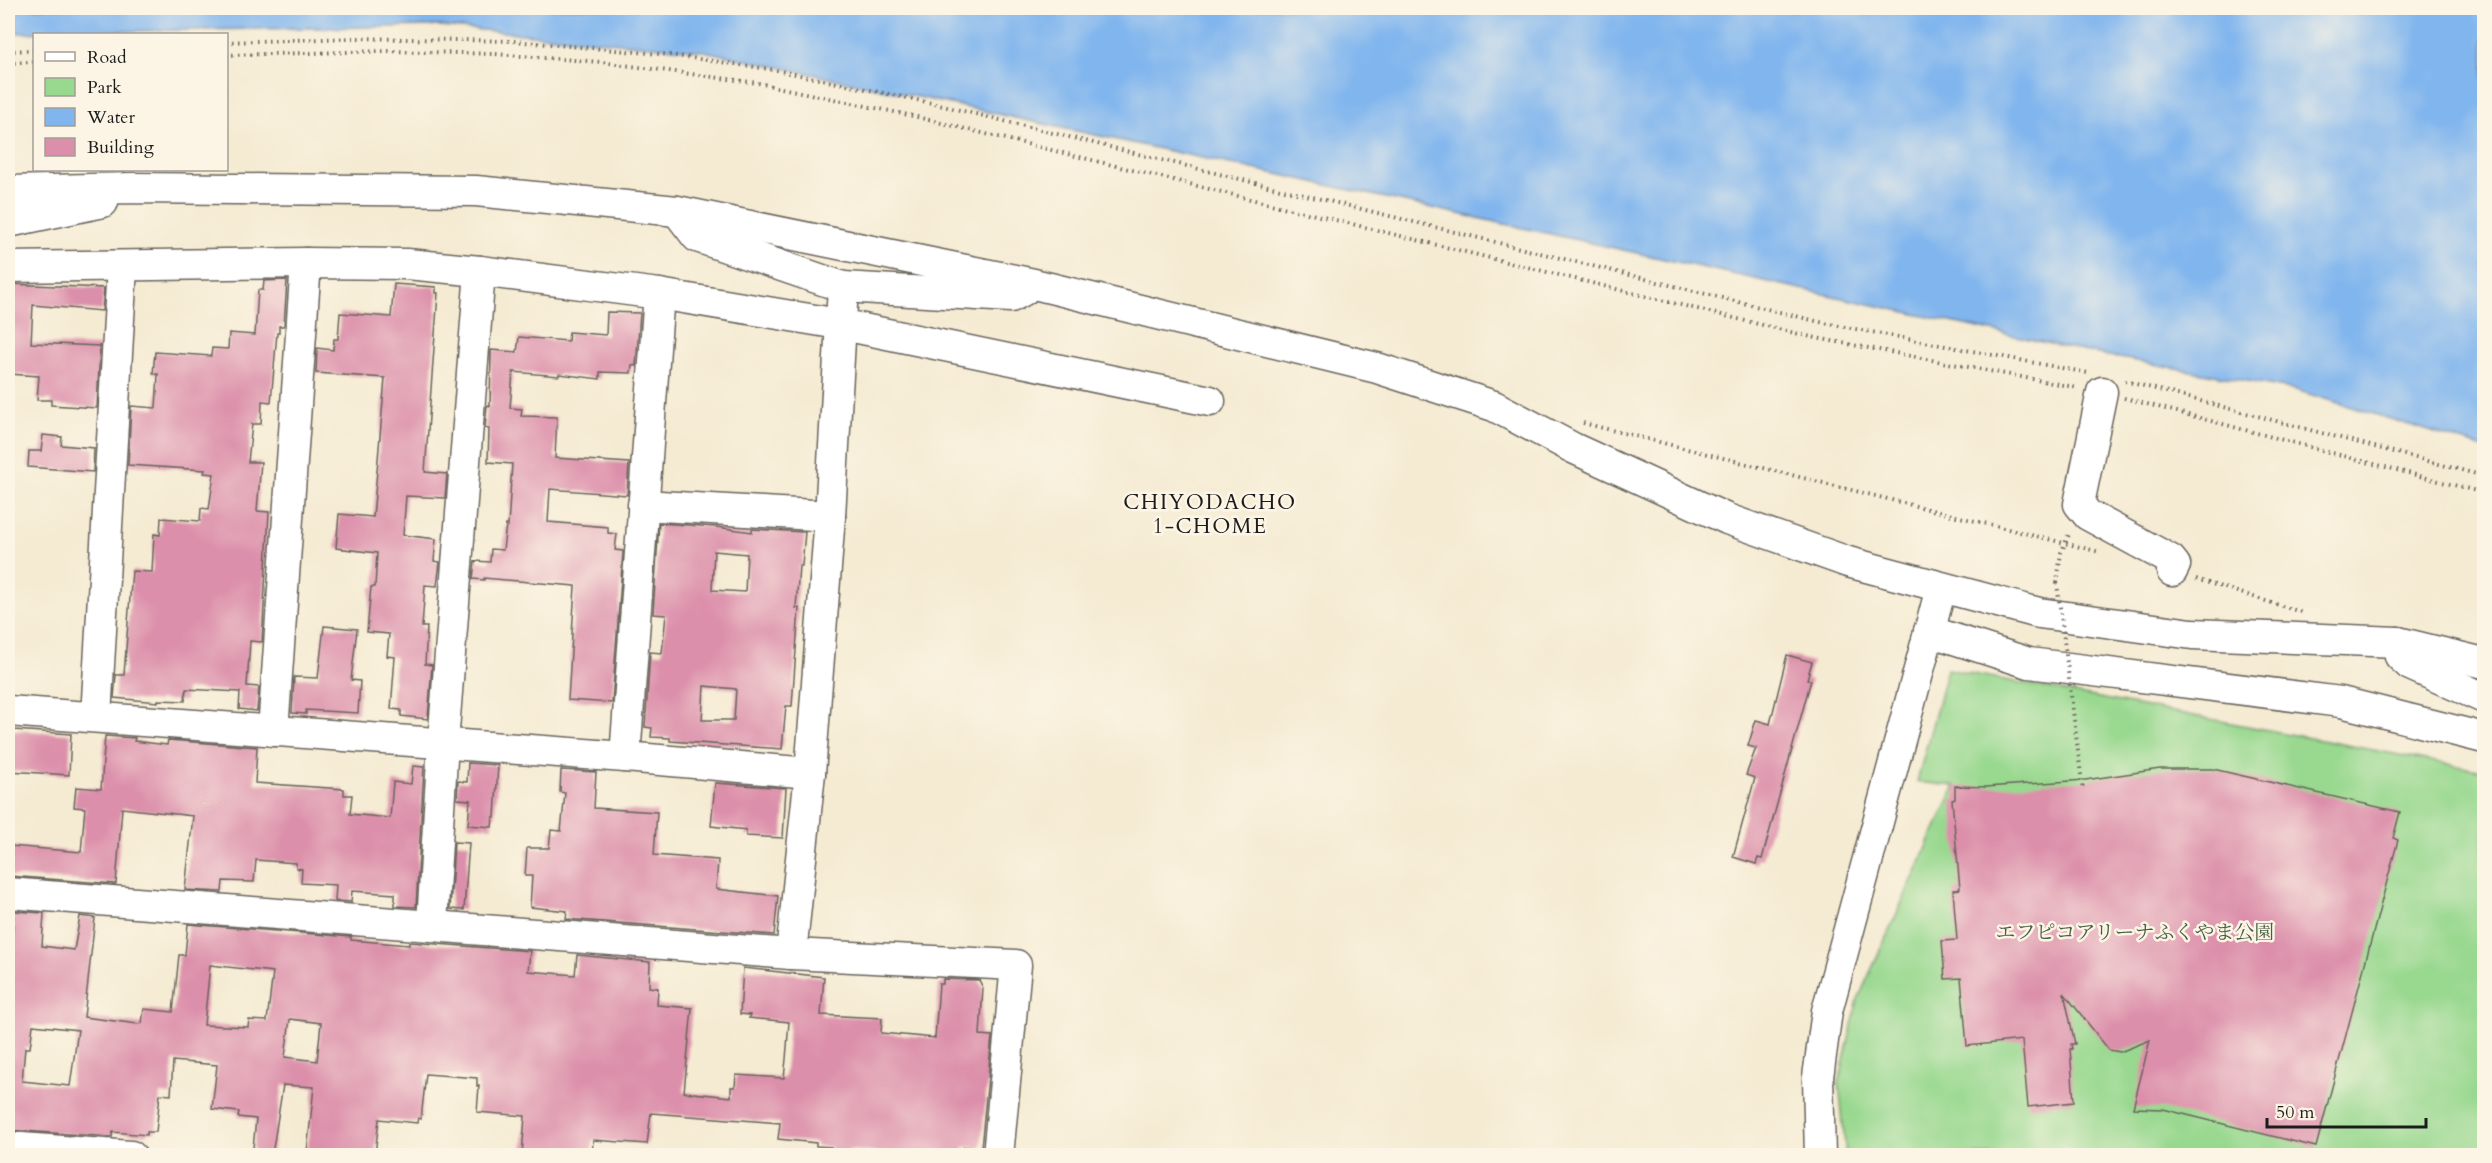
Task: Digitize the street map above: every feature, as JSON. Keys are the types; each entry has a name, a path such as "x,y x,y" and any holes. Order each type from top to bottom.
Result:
{"street":[{"path":"8,191 132,188 476,191 677,211 1034,284 1377,368 1494,406 1574,448 1726,519 1848,562 2039,613 2192,634 2398,642 2484,663"},
{"path":"8,222 94,204 132,188"},
{"path":"677,211 697,237 843,287 1011,297 1034,284"},
{"path":"273,731 306,263"},
{"path":"8,267 306,263 407,264 480,271 658,294 839,324 1210,400"},
{"path":"96,717 122,267"},
{"path":"432,924 443,743 480,271"},
{"path":"791,954 810,773 830,516 839,324 843,287"},
{"path":"625,757 658,294"},
{"path":"2106,382 2079,504 2088,515 2171,560 2175,565 2172,571"},
{"path":"643,505 830,516"},
{"path":"1820,1155 1818,1077 1827,1011 1941,588"},
{"path":"1929,631 2029,663 2341,702 2484,738"},
{"path":"2398,642 2400,656 2410,665 2484,698"},
{"path":"8,711 810,773"},
{"path":"8,893 432,924 791,954 1016,964 998,1155"},
{"path":"8,1147 131,1155"}],"path":[{"path":"228,42 365,38 513,41 671,55 776,70 931,103 1824,323 2106,382 2484,476"},
{"path":"8,51 33,50"},
{"path":"228,54 379,51 495,54 601,62 758,83 914,116 1811,337 2106,382 2484,493"},
{"path":"8,63 33,62"},
{"path":"1575,421 2108,554"},
{"path":"2069,536 2061,553 2057,583 2083,791"},
{"path":"2172,571 2304,613"}],"green space":[{"name":"エフピコアリーナふくやま公園","path":"1947,669 2484,771 2484,1155 1846,1155 1839,1082 1858,999 1955,786 1917,782"}],"water":[{"path":"8,8 2484,8 2484,448 2296,390 2087,352 704,51 439,26 8,33"}],"building":[{"path":"287,280 284,326 279,326 279,333 277,333 271,402 262,401 261,424 252,424 248,462 261,462 257,511 269,512 262,642 250,641 247,686 259,687 257,711 239,709 240,692 186,689 185,701 158,700 158,702 114,698 116,675 124,675 132,571 152,572 154,534 160,535 161,518 200,521 201,508 209,509 214,474 204,473 205,470 128,465 131,406 156,408 158,374 153,374 155,352 211,356 212,348 228,349 229,333 255,335 258,290 263,290 264,281"},
{"path":"8,284 104,288 102,311 33,305 31,343 100,346 97,408 51,405 51,400 37,400 39,376 8,374"},
{"path":"394,284 436,287 436,293 438,293 425,472 447,474 445,498 406,496 403,535 436,539 434,561 440,562 437,586 425,585 422,627 427,627 425,664 432,665 428,719 401,716 401,710 391,709 395,657 387,656 389,634 367,632 371,587 375,587 377,553 336,548 339,514 373,517 385,378 316,373 317,348 333,350 334,339 338,339 340,313 391,317"},
{"path":"607,312 640,313 636,366 632,365 631,373 600,372 600,379 513,372 510,408 522,409 521,416 557,417 555,458 629,463 627,495 550,489 548,522 608,527 608,533 617,534 615,550 623,551 612,703 568,700 575,586 473,579 475,561 490,562 491,549 503,550 506,525 508,526 512,464 488,462 489,429 485,428 487,405 490,406 491,350 517,352 519,337 568,341 569,332 606,335"},
{"path":"43,435 62,437 61,445 94,448 93,472 28,467 29,451 41,451"},
{"path":"659,523 752,532 752,529 805,532 802,566 799,566 796,608 799,608 792,706 786,706 782,749 670,741 670,738 651,737 652,728 645,727 650,652 662,653 666,615 653,614","holes":["714,551 747,554 745,592 712,590","704,686 736,689 734,720 702,720"]},
{"path":"324,626 357,629 351,680 360,681 358,713 306,710 306,714 292,713 294,677 318,678"},
{"path":"1787,655 1812,662 1807,679 1811,680 1762,859 1758,858 1756,864 1733,857 1755,778 1746,775 1756,748 1748,746 1756,720 1770,724"},
{"path":"13,730 71,734 69,775 10,771"},
{"path":"105,736 135,738 134,741 167,745 168,740 257,747 255,783 344,789 344,795 352,795 350,814 390,818 393,782 411,784 413,766 424,767 416,907 395,906 395,894 352,891 351,902 335,901 336,885 301,883 302,869 296,868 296,863 256,860 254,882 223,881 222,892 185,890 193,816 122,808 116,884 8,876 10,846 81,852 85,808 74,807 76,787 101,789"},
{"path":"468,763 498,765 495,817 493,817 492,827 468,825 470,800 457,799 458,781 467,782"},
{"path":"2160,769 2213,769 2400,812 2393,838 2398,840 2316,1147 2163,1109 2133,1108 2150,1040 2120,1052 2109,1050 2064,993 2075,1044 2071,1044 2072,1049 2070,1049 2074,1102 2028,1107 2022,1040 1967,1046 1961,978 1945,979 1942,941 1957,940 1953,890 1960,889 1952,800 1955,799 1955,786 1986,787 2085,780"},
{"path":"561,770 596,772 594,808 657,812 654,855 718,860 716,889 778,896 774,935 566,919 567,911 530,907 532,876 525,876 527,848 549,848 551,830 561,831 565,793 560,792"},
{"path":"715,783 786,788 783,838 746,836 746,830 711,826"},
{"path":"454,842 469,843 464,910 450,909"},
{"path":"14,911 44,913 42,946 74,950 80,916 95,918 84,1017 138,1024 142,1023 144,1009 173,1012 179,955 185,955 188,924 351,937 351,940 409,945 409,942 530,951 528,971 575,975 577,955 650,962 649,987 658,988 657,1005 692,1008 684,1092 731,1097 731,1087 735,1087 736,1075 784,1078 786,1059 789,1022 749,1018 750,1015 740,1014 743,968 824,977 821,1015 882,1018 881,1033 935,1038 939,984 943,984 943,979 979,980 983,988 980,1035 992,1036 981,1148 964,1147 964,1155 900,1155 849,1150 849,1153 830,1151 831,1147 816,1146 816,1143 778,1139 780,1123 651,1113 647,1144 593,1140 592,1155 522,1155 525,1116 477,1112 479,1086 477,1086 477,1078 426,1074 421,1119 418,1118 417,1123 379,1119 375,1155 307,1152 314,1087 283,1085 272,1155 255,1155 253,1148 256,1119 238,1117 239,1112 212,1109 217,1065 173,1061 171,1095 160,1094 156,1132 147,1132 147,1135 113,1132 112,1137 8,1130 8,939 12,939","holes":["210,965 273,972 267,1021 249,1020 248,1027 204,1025","290,1019 321,1023 317,1061 285,1057","33,1025 78,1030 70,1086 22,1081 25,1048 30,1048"]}],"district":[{"name":"CHIYODACHO 1-CHOME","path":"1210,514"}]}
